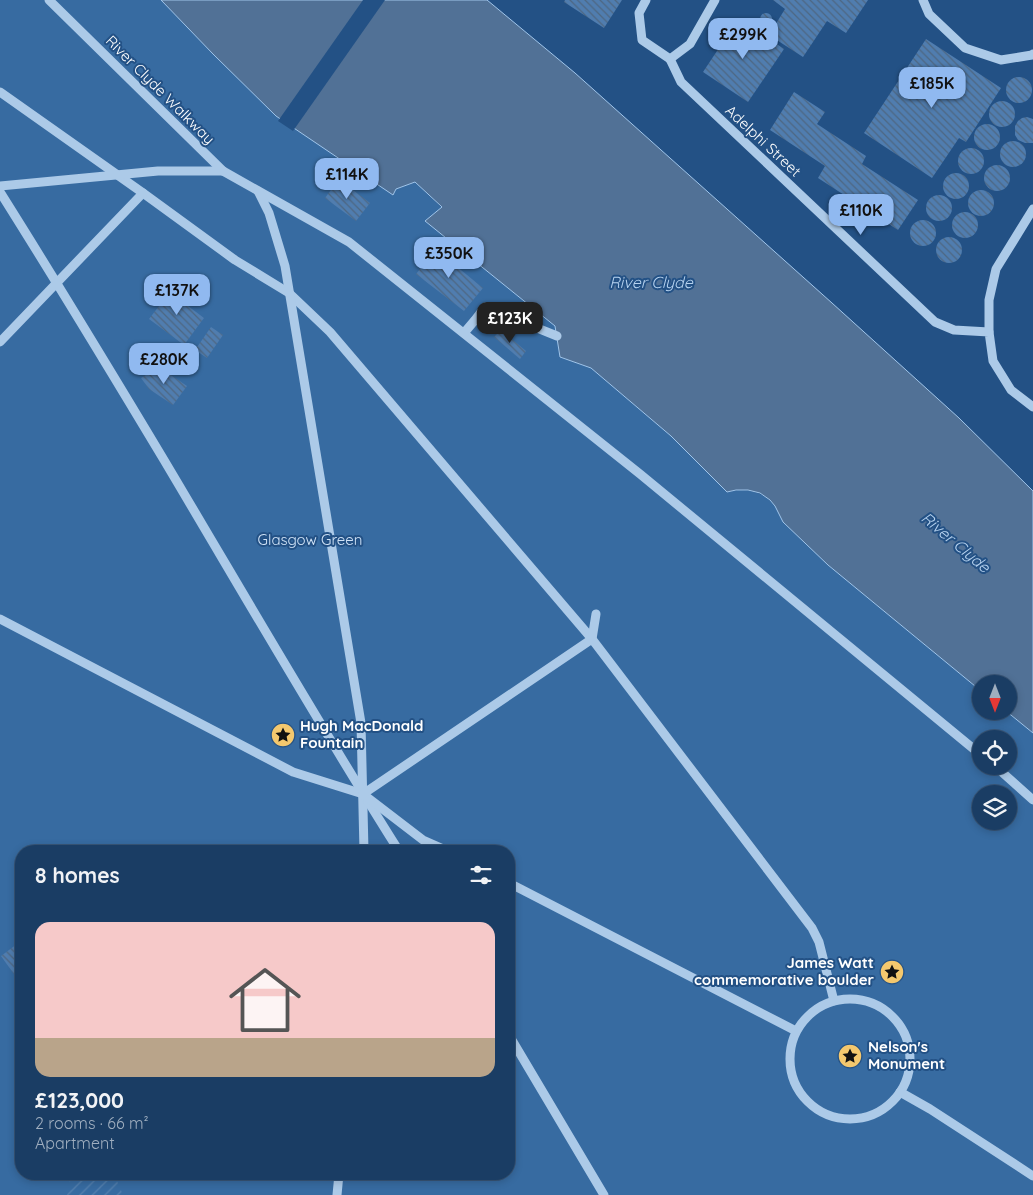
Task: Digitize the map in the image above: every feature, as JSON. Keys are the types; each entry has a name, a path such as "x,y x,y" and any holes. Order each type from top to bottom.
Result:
{"street":[{"name":"River Clyde Walkway","path":"50,0 223,171 349,242 640,474 972,748"},
{"path":"646,0 639,13 642,40 670,58 690,44 714,0"},
{"path":"923,0 930,14 965,48 1001,60 1033,54"},
{"name":"Adelphi Street","path":"670,58 681,82 935,322 954,330 989,332"},
{"path":"0,92 143,192 235,260 289,293 330,332 592,639 812,928 819,942 834,1001"},
{"path":"0,186 158,171 223,171"},
{"path":"258,191 269,213 285,266 361,723 364,845"},
{"path":"0,192 164,460 324,731 396,845"},
{"path":"0,342 143,192"},
{"path":"1033,209 996,269 989,300 989,332 993,361 1011,390 1033,407"},
{"path":"464,333 485,307 557,336"},
{"path":"363,794 592,639 596,614"},
{"path":"0,619 293,772 363,794 423,840 434,845"},
{"path":"1004,775 1033,800"},
{"path":"515,886 796,1031"},
{"path":"855,999 884,1009 899,1024 907,1042 910,1063 908,1074 900,1092 886,1106 868,1116 838,1118 820,1111 798,1090 791,1072 790,1052 796,1031 807,1016 824,1004 834,1001 855,999"},
{"path":"515,1045 604,1195"},
{"path":"900,1092 930,1109 1033,1176"},
{"path":"337,1195 338,1180"}],"green space":[{"name":"Glasgow Green","path":"0,0 161,0 213,54 393,195 396,189 415,182 442,208 425,221 555,326 560,357 591,368 671,436 727,492 743,490 764,496 828,565 972,684 972,720 1017,720 1033,733 1033,1195 0,1195"},
{"path":"70,1180 117,1180 123,1195 67,1195"}],"water":[{"name":"River Clyde","path":"161,0 487,0 575,73 832,303 959,418 1033,491 1033,733 1017,720 1018,675 972,675 972,684 828,565 783,522 770,500 760,493 748,490 727,492 671,436 591,368 560,357 555,326 425,221 442,207 415,182 396,189 393,195 276,116"}],"pier":[{"path":"363,0 385,0 293,131 278,121"}],"building":[{"path":"565,0 622,0 604,28 564,2"},
{"path":"773,0 868,0 846,33 827,21 803,57 769,35 785,9"},
{"path":"764,13 768,13 772,19 768,25 764,25 760,21 760,17"},
{"path":"739,18 784,49 748,102 703,72"},
{"path":"926,39 1001,88 966,142 959,138 932,178 864,133"},
{"path":"1019,77 1028,81 1032,90 1028,99 1019,103 1010,99 1006,90 1010,81"},
{"path":"794,92 825,112 817,124 866,156 862,164 918,200 898,230 818,178 825,166 770,130"},
{"path":"1002,101 1011,105 1015,114 1011,123 1002,127 993,123 989,114 993,105"},
{"path":"1027,117 1033,119 1033,143 1025,143 1018,140 1015,135 1015,126 1018,121"},
{"path":"987,124 996,128 1000,137 996,146 987,150 978,146 974,137 978,128"},
{"path":"1013,141 1022,145 1026,154 1022,163 1013,167 1004,163 1000,154 1004,145"},
{"path":"971,148 980,152 984,161 980,170 971,174 962,170 958,161 962,152"},
{"path":"997,165 1006,169 1010,178 1006,187 997,191 988,187 984,178 988,169"},
{"path":"956,173 965,177 969,186 965,195 956,199 947,195 943,186 947,177"},
{"path":"339,179 370,203 356,221 325,198"},
{"path":"981,190 990,194 994,203 990,212 981,216 972,212 968,203 972,194"},
{"path":"939,195 948,199 952,208 948,217 939,221 930,217 926,208 930,199"},
{"path":"965,212 974,216 978,225 974,234 965,238 956,234 952,225 956,216"},
{"path":"923,220 932,224 936,233 932,242 923,246 914,242 910,233 914,224"},
{"path":"949,237 958,241 962,250 958,259 949,263 940,259 936,250 940,241"},
{"path":"440,244 450,252 445,257 483,288 464,311 416,274"},
{"path":"176,284 187,292 180,300 204,318 184,345 149,319"},
{"path":"211,327 223,335 207,358 195,350"},
{"path":"501,330 526,351 520,359 494,337"},
{"path":"159,367 187,386 173,405 149,389 141,378"},
{"path":"15,946 15,976 1,956"}],"place":[{"name":"Hugh MacDonald Fountain","path":"283,735"},
{"name":"James Watt commemorative boulder","path":"892,972"},
{"name":"Nelson's Monument","path":"850,1056"}]}
